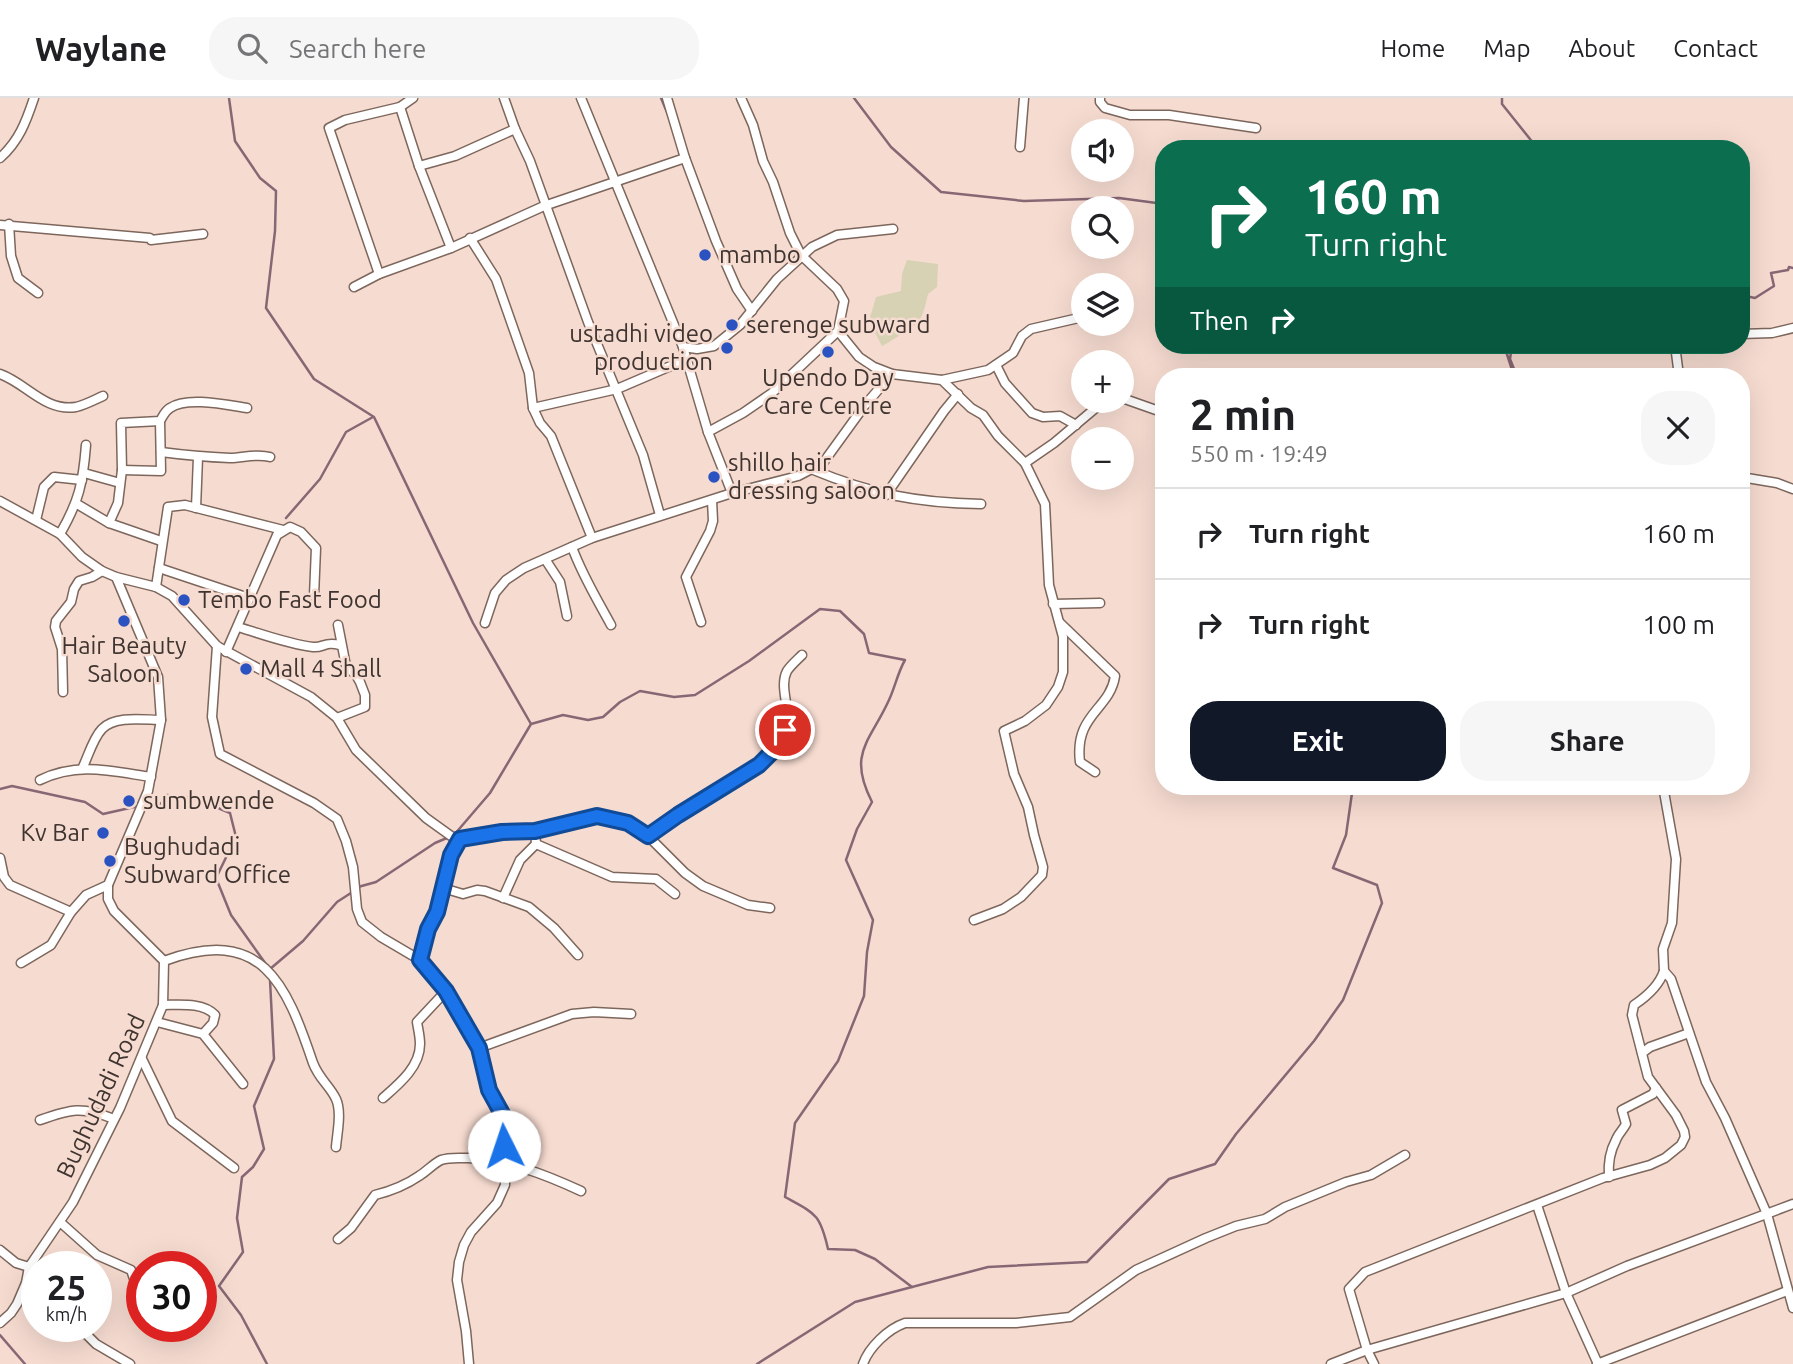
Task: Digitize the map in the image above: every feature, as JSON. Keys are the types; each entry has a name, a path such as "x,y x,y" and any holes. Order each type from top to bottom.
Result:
{"street":[{"path":"0,159 22,133 34,98"},
{"path":"379,274 329,128 345,120 400,107 413,98"},
{"path":"504,98 530,161 588,322 643,455 660,516"},
{"path":"581,98 683,347 708,432 732,493"},
{"path":"667,98 685,158 737,289 752,312"},
{"path":"708,432 772,393 838,331 844,301 837,289 801,255 784,218 774,182 763,161 753,125 741,98"},
{"path":"1020,147 1024,98"},
{"path":"1100,98 1105,108 1130,115 1169,115 1256,128"},
{"path":"400,107 419,166 451,248"},
{"path":"419,166 455,156 515,129"},
{"path":"354,287 379,274 451,248 546,205 685,158"},
{"path":"38,293 18,278 4,225 151,240 203,234"},
{"path":"683,347 714,346 752,312 777,279 812,247 837,235 893,229"},
{"path":"470,238 496,279 529,373 533,408 540,423 551,436 592,538"},
{"path":"838,331 859,357 892,374 942,380 972,375 996,365 1013,353 1022,336 1031,329 1071,320"},
{"path":"1750,334 1772,333 1793,328"},
{"path":"533,408 617,389 687,359"},
{"path":"996,365 1005,383 1025,407 1036,415 1060,416 1076,425"},
{"path":"0,373 45,401 62,407 77,407 103,396"},
{"path":"485,623 495,593 506,580 524,568 592,538 732,493 798,476 823,463 865,405 892,374"},
{"path":"942,380 971,408 983,415 998,436 1025,463 1045,504 1046,552 1053,604 1063,637 1063,672 1058,687 1046,705 1025,721 1004,731 1014,774 1028,807 1043,867 1042,875 1021,897 1003,909 974,919"},
{"path":"886,495 958,394"},
{"path":"122,470 161,471 160,421 169,408 179,404 204,402 247,408"},
{"path":"1134,402 1155,410"},
{"path":"1025,463 1090,413"},
{"path":"109,523 118,503 122,470 121,423 160,421"},
{"path":"60,534 77,504 86,445"},
{"path":"160,452 198,457 236,458 261,454 270,457"},
{"path":"196,508 198,457"},
{"path":"811,469 854,487 886,495 934,502 982,504"},
{"path":"36,520 44,487 54,477 83,477 120,483"},
{"path":"1750,479 1777,483 1793,489"},
{"path":"701,622 686,578 710,531 713,521 712,500"},
{"path":"0,501 60,534 82,557 102,571 116,578 156,587 172,596 217,646 311,697 337,718 356,750 426,818 450,836 460,839 502,832 535,831 597,816 628,823 648,836 685,873 703,886 748,905 770,908"},
{"path":"77,504 109,523 162,541"},
{"path":"156,587 168,507 178,505 196,508 283,530"},
{"path":"226,652 277,535 290,527 301,532 316,548 314,596"},
{"path":"572,547 583,576 611,625"},
{"path":"545,559 560,582 567,616"},
{"path":"159,568 249,598"},
{"path":"64,691 62,649 55,627 56,621 71,602 79,581 102,571"},
{"path":"116,578 158,677 161,720 143,805 108,885 108,899 114,911 164,961 192,951 224,951 245,955 263,964 281,987 297,1015 318,1076 336,1098 336,1147"},
{"path":"1053,604 1100,603"},
{"path":"1060,623 1115,676 1105,697 1081,732 1080,762 1096,772"},
{"path":"337,718 365,707 366,702 356,675 346,666 338,625"},
{"path":"238,626 284,641 317,648 329,642 340,645"},
{"path":"217,646 212,718 220,754 314,803 337,819 346,841 356,887 357,909 362,922 381,937 420,960 446,991 479,1048 489,1090 506,1121 505,1185 502,1194 471,1232 459,1262 457,1287 466,1331 469,1364"},
{"path":"648,836 759,765 772,752 788,720 785,677 788,669 802,654"},
{"path":"82,769 102,729 109,724 161,720"},
{"path":"40,780 66,770 82,769 151,777"},
{"path":"1374,1364 1367,1350 1349,1289 1354,1280 1365,1272 1381,1263 1609,1177 1659,1161 1684,1141 1684,1131 1676,1115 1648,1077 1632,1015 1633,1008 1662,978 1663,949 1672,923 1676,859 1665,795"},
{"path":"503,898 520,860 536,844 535,831"},
{"path":"420,960 428,929 437,912 451,855 460,839"},
{"path":"536,844 612,877 656,879 675,894"},
{"path":"0,858 4,877 10,885 71,912"},
{"path":"21,963 51,945 71,912 86,895 108,885"},
{"path":"443,888 463,894 485,891 536,911 578,955"},
{"name":"Bughudadi Road","path":"40,1251 73,1202 142,1059 163,1004 164,961"},
{"path":"1664,971 1671,979 1706,1082 1725,1118 1767,1214 1793,1308"},
{"path":"383,1098 412,1068 420,1049 417,1021 446,991"},
{"path":"163,1004 201,1007 212,1012 215,1016 213,1023 203,1034"},
{"path":"479,1048 572,1014 631,1014"},
{"path":"157,1022 203,1034 243,1084"},
{"path":"1642,1053 1650,1047 1689,1033"},
{"path":"142,1059 172,1121 234,1168"},
{"path":"1609,1177 1611,1152 1616,1138 1626,1124 1622,1110 1653,1094 1656,1088"},
{"path":"40,1120 80,1109 114,1119"},
{"path":"863,1364 872,1349 895,1326 905,1323 1016,1323 1074,1315 1136,1270 1206,1238 1265,1219 1285,1207 1346,1182 1371,1175 1405,1155"},
{"path":"338,1239 351,1228 375,1195 392,1191 440,1160 470,1158 504,1163 552,1177 581,1191"},
{"path":"1331,1364 1367,1350 1566,1293 1626,1266 1793,1204"},
{"path":"1537,1205 1566,1293 1597,1364 1787,1291"},
{"path":"60,1223 97,1255 126,1268"},
{"path":"0,1250 21,1265"},
{"name":"Bughudadi Road","path":"0,1323 11,1313 21,1293"},
{"path":"94,1342 131,1364"}],"shaded area":[{"path":"907,260 938,264 937,287 928,294 922,316 915,325 882,346 869,321 876,297 901,291 902,274"}],"waterway":[{"path":"229,98 235,141 260,178 276,191 275,231 266,308 314,379 374,417 473,623 531,724 490,793 454,835 435,843 376,882 358,887"},
{"path":"661,98 669,117"},
{"path":"854,98 891,147 941,192 1024,201 1119,198 1155,203"},
{"path":"1502,98 1502,104 1531,140"},
{"path":"1750,297 1755,298 1774,286 1771,273 1793,268"},
{"path":"1507,354 1511,368"},
{"path":"1511,354 1514,368"},
{"path":"286,518 320,479 346,432 373,417"},
{"path":"531,724 563,715 588,720 603,717 620,702 640,691 674,697 695,695 749,661 820,609 840,611 864,634 869,653 905,660 889,700 864,748 861,771 872,802 857,829 846,860 873,920 867,952 864,996 838,1061 795,1123 785,1197 815,1216 822,1228 828,1249 855,1250 875,1259 912,1287"},
{"path":"0,789 12,786 85,802 103,814 143,805 160,805 167,795 194,798 230,813 236,837 216,878 231,915 268,967"},
{"path":"757,1364 855,1302 988,1267 1087,1262 1169,1179 1215,1164 1236,1134 1314,1041 1343,1000 1382,903 1377,885 1333,868 1346,835 1352,795"},
{"path":"270,969 303,941 337,902 354,891"},
{"path":"267,1364 241,1315 219,1286 243,1252 237,1218 242,1177 253,1167 264,1149 254,1106 274,1059 270,980"},
{"path":"0,1335 25,1364"}],"place":[{"name":"mambo","path":"705,255"},
{"name":"serenge subward","path":"732,325"},
{"name":"ustadhi video production","path":"727,348"},
{"name":"Upendo Day Care Centre","path":"828,352"},
{"name":"shillo hair dressing saloon","path":"714,477"},
{"name":"Tembo Fast Food","path":"184,600"},
{"name":"Hair Beauty Saloon","path":"124,621"},
{"name":"Mall 4 Shall","path":"246,669"},
{"name":"sumbwende","path":"129,801"},
{"name":"Kv Bar","path":"103,833"},
{"name":"Bughudadi Subward Office","path":"110,861"}],"route":[{"path":"504,1146 506,1121 489,1090 479,1048 446,991 420,960 428,929 437,912 451,855 460,839 502,832 535,831 597,816 628,823 648,836 759,765 772,752 785,730"}]}
